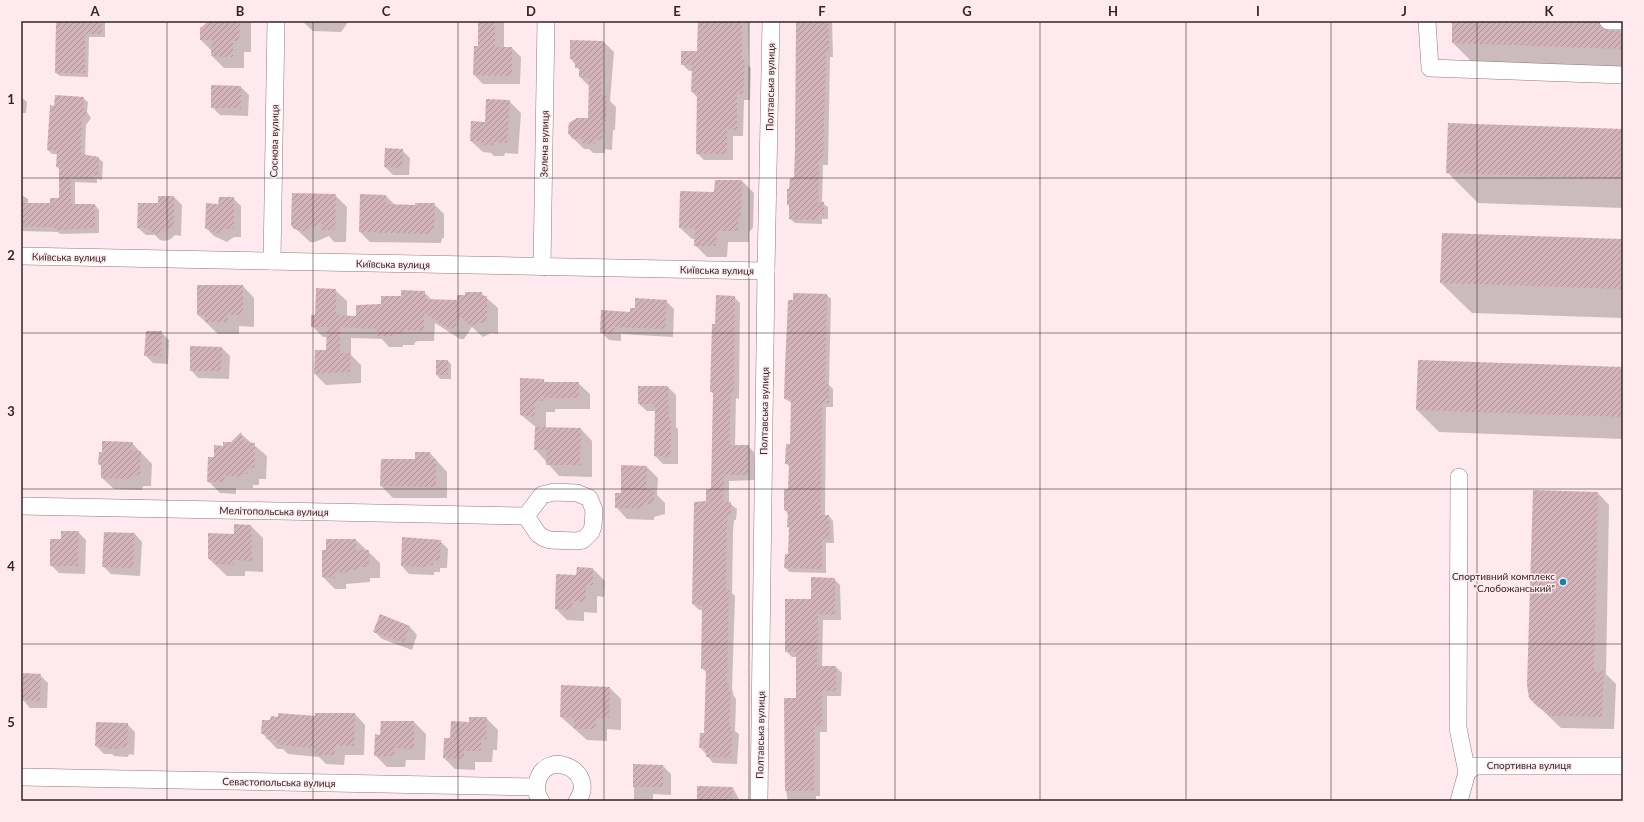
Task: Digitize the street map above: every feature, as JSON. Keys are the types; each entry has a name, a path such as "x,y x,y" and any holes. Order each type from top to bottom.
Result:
{"street":[{"name":"Соснова вулиця","path":"272,261 276,21"},
{"name":"Зелена вулиця","path":"542,266 546,21"},
{"name":"Полтавська вулиця","path":"759,801 771,21"},
{"path":"1427,21 1430,68 1623,75"},
{"path":"1608,21 1623,22"},
{"name":"Київська вулиця","path":"21,256 766,271"},
{"path":"1459,477 1458,728 1467,772 1459,801"},
{"name":"Мелітопольська вулиця","path":"21,506 526,516"},
{"name":"Севастопольська вулиця","path":"21,777 539,794 538,778 545,769 554,765 564,765 573,769 580,777 582,787 580,797 577,801"},
{"name":"Спортивна вулиця","path":"1467,772 1476,766 1623,766"}],"building":[{"path":"56,21 102,21 102,34 85,34 85,73 55,73"},
{"path":"209,21 240,21 239,41 233,41 233,57 211,56 212,40 200,40 200,28"},
{"path":"478,21 495,21 495,47 512,47 512,76 473,75 474,46 478,46"},
{"path":"698,21 742,21 742,60 745,60 743,94 737,94 737,130 727,129 727,154 696,154 697,92 691,92 692,65 681,65 681,51 697,51"},
{"path":"796,21 828,21 829,29 829,53 826,52 823,161 819,161 818,202 824,202 824,215 818,215 818,220 789,219 789,205 787,205 787,189 789,189 790,178 794,178"},
{"path":"1452,21 1598,21 1603,30 1623,31 1623,49 1452,43"},
{"path":"570,40 604,41 601,95 607,96 606,121 603,121 602,140 595,140 595,144 582,143 582,139 573,139 568,133 569,123 577,118 588,118 589,78 579,77 579,68 575,68 575,60 570,59"},
{"path":"211,85 241,86 241,108 211,108"},
{"path":"55,95 84,97 83,107 87,113 82,120 81,154 99,157 98,176 93,175 93,179 71,178 71,204 95,204 95,228 55,230 55,228 51,227 21,227 21,203 50,203 50,198 59,198 59,167 56,167 57,150 47,150 50,105 54,106"},
{"path":"486,99 510,100 507,143 493,142 493,145 481,145 481,141 470,141 471,121 485,122"},
{"path":"1448,123 1623,129 1623,179 1446,173"},
{"path":"385,148 403,149 402,168 384,167"},
{"path":"715,180 742,180 741,216 738,220 738,231 717,231 716,246 694,246 695,228 679,228 680,191 714,192"},
{"path":"292,193 336,194 335,230 322,230 322,223 303,231 294,229 291,225"},
{"path":"360,194 386,195 386,204 415,205 415,203 435,203 434,228 432,228 430,234 359,232"},
{"path":"158,196 174,196 174,228 167,228 164,232 157,234 151,232 147,228 137,228 138,203 158,203"},
{"path":"219,197 234,197 234,229 226,229 219,234 210,229 205,229 206,203 218,204"},
{"path":"1442,233 1623,239 1623,289 1440,283"},
{"path":"197,285 243,285 243,315 228,315 228,322 205,322 205,315 197,315"},
{"path":"316,288 336,289 336,315 356,316 356,305 381,304 381,296 401,296 401,290 425,291 425,299 457,300 457,295 465,295 465,292 482,292 482,296 487,296 487,323 480,323 471,326 461,317 453,329 448,328 424,313 424,331 406,330 404,331 404,334 377,336 377,329 340,327 340,353 351,353 350,372 314,374 315,350 326,350 327,327 311,327 311,315 315,315"},
{"path":"793,293 827,294 825,384 829,384 829,403 822,403 821,515 829,515 830,539 822,539 822,569 784,568 785,554 788,554 789,527 787,527 788,511 784,510 784,489 788,489 789,464 785,464 786,444 790,444 791,399 784,399 785,367 788,300 793,300"},
{"path":"716,295 735,296 734,393 731,393 729,445 749,445 749,475 724,475 723,502 731,502 731,514 728,514 727,526 726,589 729,589 727,683 729,683 728,692 731,692 729,727 733,727 731,758 706,757 706,748 699,748 700,733 704,733 706,669 701,669 702,605 692,604 694,502 706,501 706,489 711,489 713,392 710,392 712,324 715,324"},
{"path":"635,298 667,300 665,329 614,327 614,334 600,333 601,310 630,312 630,308 635,308"},
{"path":"146,331 162,331 161,356 144,356"},
{"path":"190,346 222,347 221,371 190,371"},
{"path":"436,360 448,360 448,375 436,375"},
{"path":"1418,360 1623,367 1623,417 1416,410"},
{"path":"520,378 544,379 544,382 579,382 579,398 543,398 544,401 535,401 535,417 520,415"},
{"path":"638,386 668,386 669,420 671,420 671,457 654,456 655,404 638,404"},
{"path":"535,427 581,428 580,465 546,465 547,450 534,450"},
{"path":"241,432 244,442 255,443 255,468 248,468 247,474 242,474 242,477 225,476 224,482 207,482 208,457 214,457 214,445 223,446 223,442 231,442"},
{"path":"102,441 133,442 132,451 141,451 140,475 131,475 131,479 101,478 101,465 98,464 99,452 102,452"},
{"path":"415,452 430,452 430,459 436,459 436,487 380,486 381,459 415,459"},
{"path":"621,465 647,466 646,490 654,490 654,503 643,505 643,509 615,508 615,493 621,493"},
{"name":"Спортивний комплекс \"Слобожанський\"","path":"1533,490 1598,492 1594,672 1604,671 1602,717 1549,716 1548,712 1538,707 1529,698 1527,685"},
{"path":"234,524 251,525 252,561 234,560 234,565 214,564 214,559 208,559 208,533 234,534"},
{"path":"61,531 79,531 78,566 50,566 50,539 61,539"},
{"path":"104,532 135,533 133,568 102,567"},
{"path":"402,537 441,540 440,561 433,560 433,565 427,565 427,567 401,566"},
{"path":"326,539 356,539 356,550 369,550 369,567 359,567 358,570 349,570 348,573 335,572 335,578 322,577 322,550 326,550"},
{"path":"577,567 593,568 593,585 586,585 585,602 573,601 572,610 555,609 556,574 576,575"},
{"path":"811,577 835,578 835,615 818,614 817,666 836,666 836,691 822,691 822,726 815,726 814,791 785,791 784,698 796,698 796,652 785,652 785,599 811,599"},
{"path":"380,614 410,626 404,643 373,632"},
{"path":"23,673 41,674 40,701 22,700"},
{"path":"561,685 610,687 609,718 596,718 596,729 574,729 574,718 560,717"},
{"path":"278,713 315,716 315,713 355,713 354,746 335,745 335,755 315,755 315,748 277,745 277,740 266,739 267,734 261,734 262,720 270,720 271,716 278,717"},
{"path":"469,717 487,717 486,739 481,739 481,751 464,751 464,759 443,758 444,738 450,738 451,721 469,722"},
{"path":"381,721 414,721 414,749 394,748 394,756 374,756 375,734 380,735"},
{"path":"96,722 128,723 127,747 121,747 121,749 106,749 106,747 95,746"},
{"path":"633,764 663,765 663,787 633,787"},
{"path":"697,786 733,787 732,801 697,801"}],"place":[{"name":"Спортивний комплекс \"Слобожанський\"","path":"1563,582"}]}
